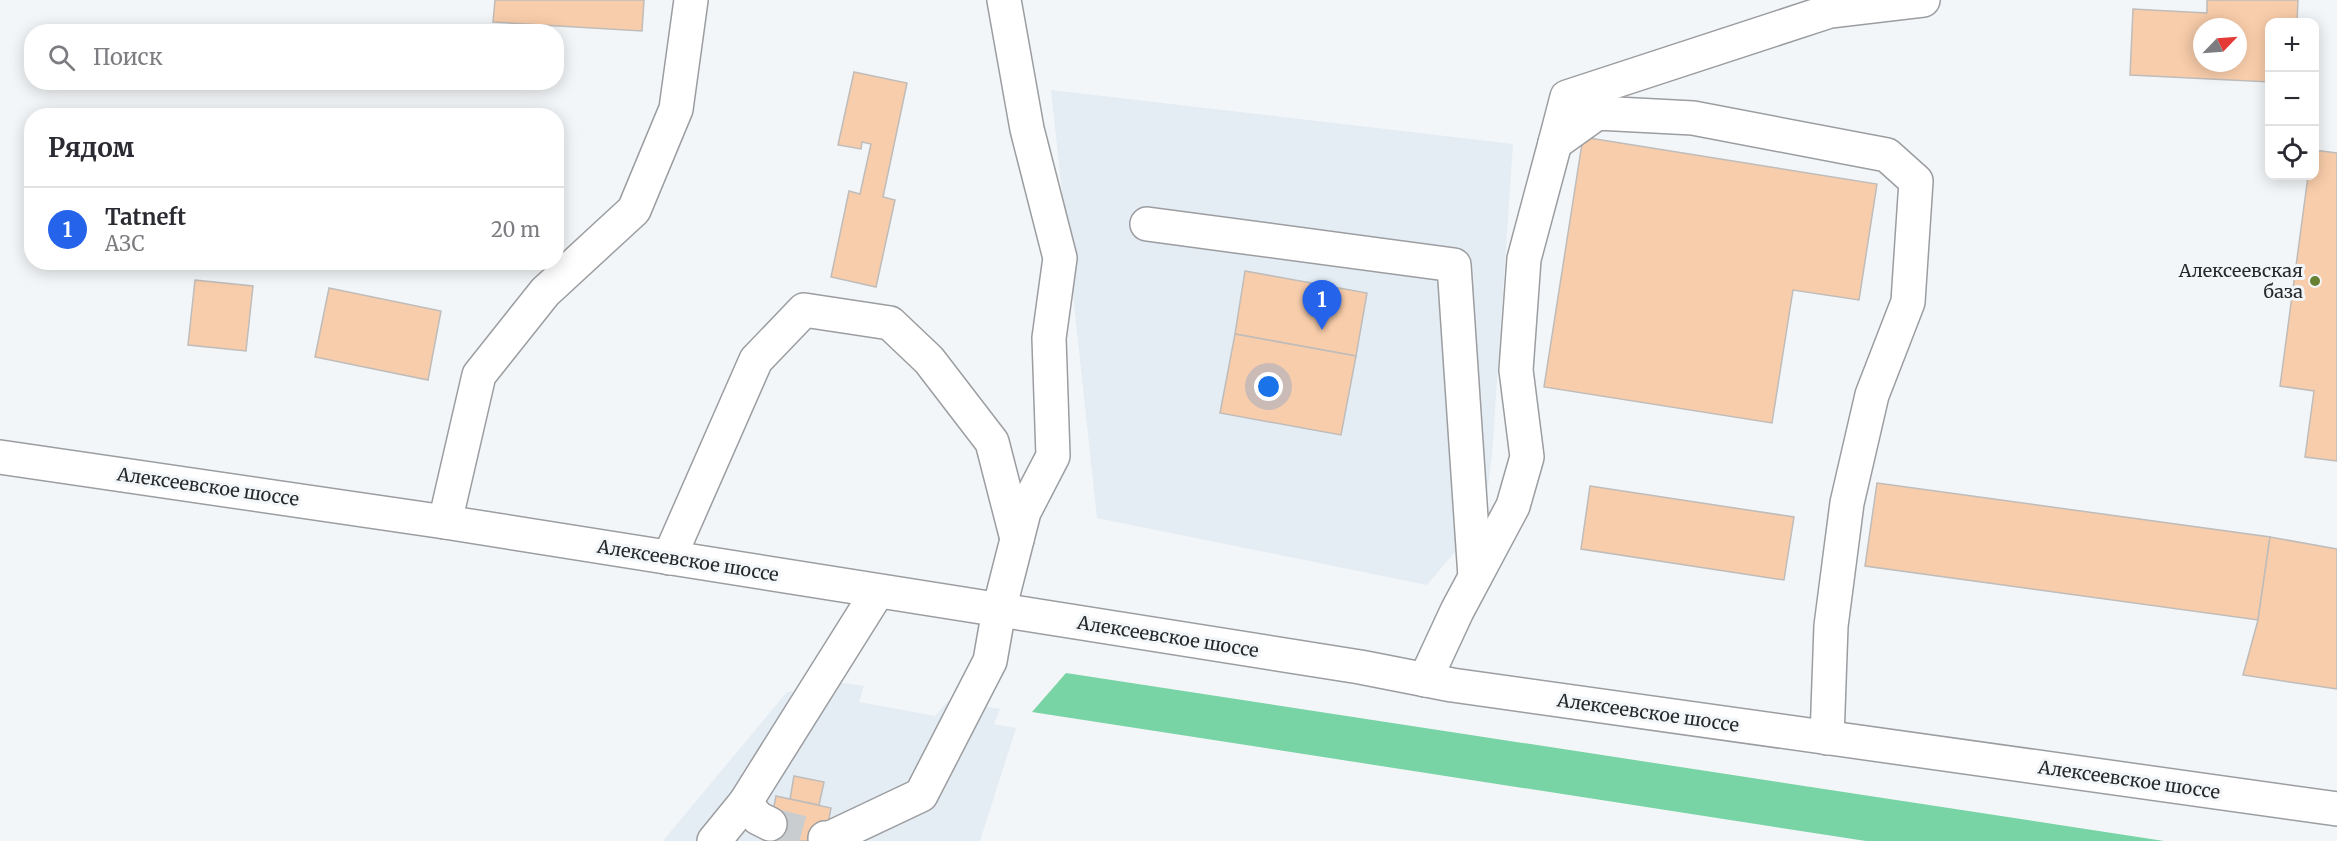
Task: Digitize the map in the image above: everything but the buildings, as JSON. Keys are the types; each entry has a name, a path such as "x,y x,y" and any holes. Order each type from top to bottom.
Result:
{"street":[{"path":"445,522 479,375 545,292 634,210 676,110 691,0"},
{"path":"825,838 828,839 921,795 990,661 999,610 1024,512 1053,456 1049,338 1060,258 1027,129 1004,0"},
{"path":"1425,680 1475,577 1513,506 1527,458 1516,370 1524,259 1566,98 1830,11 1923,0"},
{"path":"1555,143 1597,113 1693,118 1887,155 1916,181 1908,302 1872,395 1847,503 1831,626 1827,738"},
{"path":"1147,224 1454,266 1475,577"},
{"path":"669,558 756,360 804,310 890,323 929,360 992,442 1017,539"},
{"name":"Алексеевское шоссе","path":"0,457 445,522 1348,666 1452,686 2337,809"},
{"path":"714,841 746,803 878,591"},
{"path":"746,803 759,818 770,824"}],"shaded area":[{"path":"1051,90 1513,144 1492,455 1484,517 1427,585 1097,518"},
{"path":"808,678 864,686 859,702 935,716 948,701 1000,709 994,724 1016,728 980,841 663,841 787,692 797,691"}],"green space":[{"path":"1066,673 2164,841 1866,841 1032,712"}],"tunnel":[{"path":"770,824 825,838"}],"place":[{"name":"Алексеевская база","path":"2315,281"},
{"name":"Tatneft","path":"1322,330"}]}
